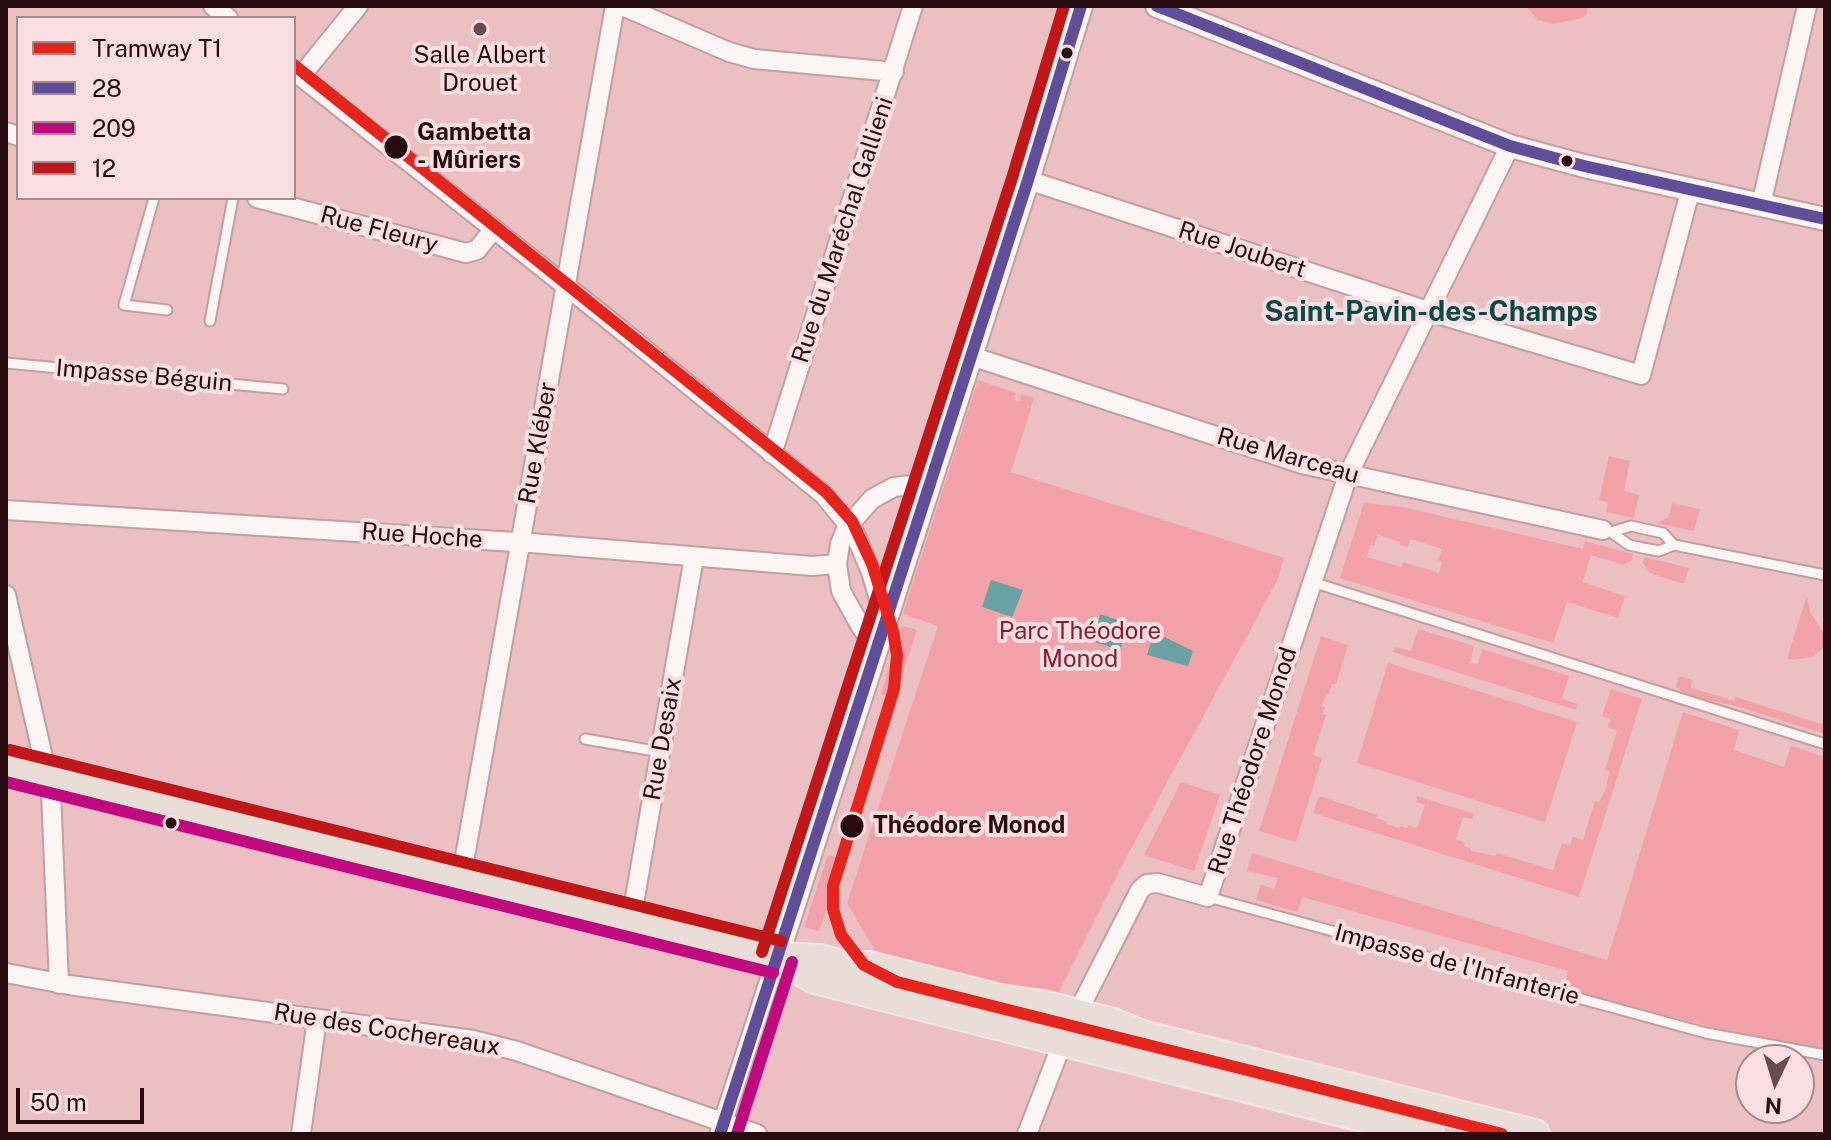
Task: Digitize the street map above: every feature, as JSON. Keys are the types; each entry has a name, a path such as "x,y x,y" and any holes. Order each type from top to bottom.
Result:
{"main road":[{"path":"6,766 777,957 820,959 850,967 869,966 1000,999 1078,1011 1142,1035 1535,1134"},
{"path":"777,957 815,979 1429,1134"}],"street":[{"path":"358,6 298,74 824,495 849,524 871,572 886,622"},
{"name":"Rue Kléber","path":"461,879 615,6"},
{"path":"622,6 729,52 754,59 894,72"},
{"name":"Rue du Maréchal Gallieni","path":"772,454 913,6"},
{"path":"721,1128 878,648 1081,6"},
{"path":"1157,6 1510,146 1584,166 1825,219"},
{"path":"1761,205 1807,6"},
{"name":"Rue Théodore Monod","path":"1027,1134 1063,1041 1142,888 1158,883 1208,897 1348,475 1510,146"},
{"name":"Rue Joubert","path":"1028,180 1429,311 1641,375 1691,188"},
{"name":"Rue Fleury","path":"265,200 466,253 477,250 493,230"},
{"name":"Rue Marceau","path":"971,356 1302,464 1607,531"},
{"path":"878,648 846,604 838,578 840,544 849,524 882,492 894,487 930,483"},
{"name":"Rue Hoche","path":"6,510 520,542 812,566 837,564"},
{"name":"Rue Desaix","path":"631,921 694,557"},
{"path":"6,595 51,792 59,984"},
{"name":"Rue des Cochereaux","path":"6,973 59,984 473,1040 517,1051 721,1128 757,1134"},
{"path":"301,1134 317,1019"}],"lane":[{"path":"153,200 124,305 167,310"},
{"path":"210,321 233,200"},
{"name":"Impasse Béguin","path":"6,363 283,389"},
{"name":"Rue Marceau","path":"1607,531 1631,526 1659,532 1674,545 1825,575"},
{"name":"Rue Marceau","path":"1607,531 1629,545 1643,548 1659,551 1674,545"},
{"path":"1312,582 1825,744"},
{"path":"585,739 661,752"},
{"name":"Impasse de l'Infanterie","path":"1208,897 1706,1033 1825,1055"}],"green space":[{"path":"1526,6 1588,7 1583,18 1552,24 1538,20"},
{"name":"Parc Théodore Monod","path":"978,380 1016,393 1014,400 1019,401 1022,394 1034,398 1011,472 1284,558 1277,581 1127,856 1055,1000 877,954 847,903 938,626 903,614"},
{"path":"1609,456 1630,461 1624,491 1639,495 1634,518 1606,512 1608,502 1599,500"},
{"path":"1364,503 1403,507 1583,549 1585,541 1633,554 1631,561 1623,565 1591,555 1583,582 1625,596 1618,618 1567,602 1553,643 1340,578","holes":["1378,535 1400,542 1400,545 1408,547 1411,539 1442,549 1438,560 1442,562 1439,573 1403,562 1401,567 1367,557 1370,545 1374,546"]},
{"path":"1672,503 1700,509 1694,531 1656,523 1669,517"},
{"path":"1645,557 1689,568 1684,584 1650,573 1643,563"},
{"path":"1807,596 1810,612 1825,635 1825,647 1812,657 1793,660 1787,658"},
{"path":"902,626 917,630 895,698 881,694"},
{"path":"1418,629 1474,646 1470,663 1478,664 1482,649 1569,676 1562,699 1578,704 1576,710 1393,652 1395,647 1411,651"},
{"path":"1321,636 1348,645 1336,684 1332,684 1322,706 1325,707 1322,714 1326,715 1313,755 1322,758 1296,842 1259,831"},
{"path":"1388,663 1577,722 1545,822 1357,763"},
{"path":"1679,676 1692,680 1691,688 1734,701 1735,697 1825,725 1825,734 1739,707 1686,695 1676,686"},
{"path":"1611,689 1642,699 1579,897 1313,813 1319,796 1377,815 1376,818 1386,824 1417,828 1425,805 1416,802 1417,796 1474,814 1472,819 1463,817 1456,839 1465,843 1464,846 1471,851 1495,856 1497,853 1553,870 1562,843 1570,846 1573,837 1583,840 1595,801 1599,802 1606,789 1609,771 1605,770 1617,731 1608,727 1610,719 1602,716"},
{"path":"1683,712 1739,730 1734,750 1784,767 1791,746 1825,757 1825,1049 1815,1047 1815,1044 1798,1044 1718,1029 1564,988 1568,971 1302,897 1298,912 1256,900 1261,884 1274,889 1278,878 1247,871 1252,853 1607,960"},
{"path":"1181,782 1220,795 1194,871 1144,855"},
{"path":"828,855 843,859 819,931 804,927"}],"water":[{"path":"991,580 1023,590 1012,617 982,607"},
{"path":"1100,614 1129,624 1120,650 1094,642"},
{"path":"1154,632 1193,651 1188,666 1147,655"}],"tram line":[{"name":"T1","path":"296,67 826,492 852,521 872,564 893,631 897,655 894,689 833,886 833,909 841,935 864,965 897,982 1502,1134"}],"transit line":[{"name":"12","path":"762,952 1013,175 1064,6"},
{"name":"28","path":"720,1134 1028,180 1081,6"},
{"name":"28","path":"1157,6 1510,146 1584,166 1825,219"},
{"name":"12","path":"10,750 781,941"},
{"name":"209","path":"6,782 773,973"},
{"name":"209","path":"737,1134 792,962"}],"place":[{"name":"Salle Albert Drouet","path":"480,29"},
{"name":"Gambetta - Mûriers","path":"396,147"},
{"name":"Théodore Monod","path":"852,826"}],"district":[{"name":"Saint-Pavin-des-Champs","path":"1431,312"}]}
